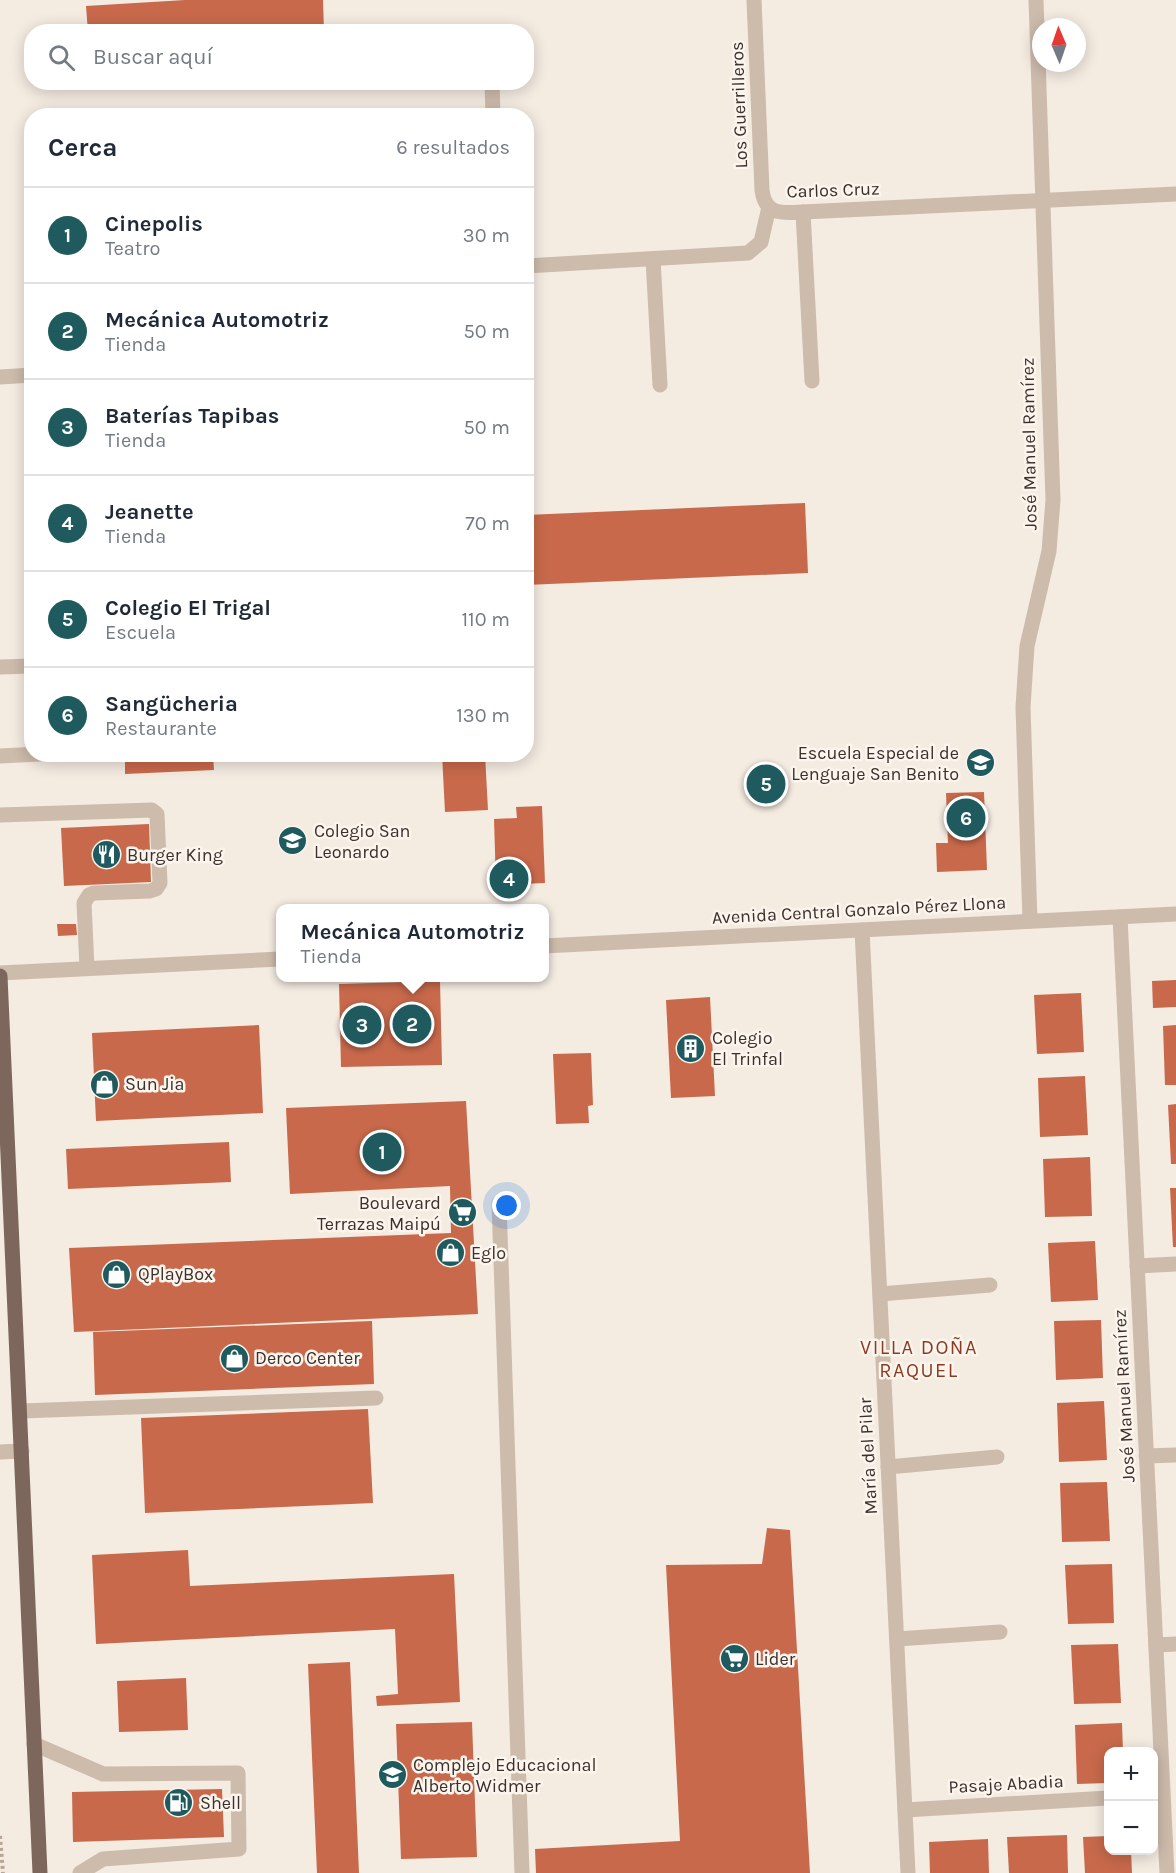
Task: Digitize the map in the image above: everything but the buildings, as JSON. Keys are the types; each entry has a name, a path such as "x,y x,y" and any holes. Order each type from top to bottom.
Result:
{"main road":[{"path":"0,974 40,1873"}],"street":[{"name":"Los Guerrilleros","path":"754,0 762,190 764,200 769,207"},
{"name":"José Manuel Ramírez","path":"1030,921 1023,719 1024,677 1032,623 1049,551 1053,500 1036,0"},
{"path":"492,90 493,108"},
{"name":"Carlos Cruz","path":"534,266 748,254 761,242 769,207 784,213 1176,194"},
{"path":"803,212 812,381"},
{"path":"653,259 660,385"},
{"path":"0,377 24,376"},
{"path":"0,667 24,666"},
{"path":"0,756 24,755"},
{"path":"0,815 152,810 157,814 160,883 156,889 150,891 89,895 84,903 87,968"},
{"name":"Avenida Central Gonzalo Pérez Llona","path":"549,946 1176,914"},
{"name":"José Manuel Ramírez","path":"1120,917 1156,1645 1157,1747"},
{"name":"María del Pilar","path":"862,930 908,1873"},
{"path":"0,974 276,959"},
{"path":"499,1203 522,1873"},
{"path":"1137,1266 1176,1264"},
{"path":"880,1294 990,1285"},
{"path":"21,1411 376,1398"},
{"path":"0,1452 22,1451"},
{"path":"1146,1456 1176,1455"},
{"path":"888,1467 997,1457"},
{"path":"897,1639 1000,1632"},
{"path":"1156,1645 1176,1644"},
{"path":"34,1743 103,1774 238,1773 239,1849 103,1859 80,1873"},
{"name":"José Manuel Ramírez","path":"1158,1795 1171,1833 1167,1873"},
{"name":"Pasaje Abadia","path":"905,1810 1104,1798"}],"path":[{"path":"0,1836 3,1873"}],"place":[{"name":"Escuela Especial de Lenguaje San Benito","path":"980,763"},
{"name":"Colegio El Trigal","path":"766,784"},
{"name":"Sangücheria","path":"966,818"},
{"name":"Colegio San Leonardo","path":"293,841"},
{"name":"Burger King","path":"106,855"},
{"name":"Jeanette","path":"509,879"},
{"name":"Mecánica Automotriz","path":"412,1024"},
{"name":"Baterías Tapibas","path":"362,1025"},
{"name":"Colegio El Trinfal","path":"691,1048"},
{"name":"Sun Jia","path":"104,1084"},
{"name":"Cinepolis","path":"382,1152"},
{"name":"Boulevard Terrazas Maipú","path":"462,1213"},
{"name":"Eglo","path":"450,1253"},
{"name":"QPlayBox","path":"117,1274"},
{"name":"Derco Center","path":"234,1358"},
{"name":"Lider","path":"734,1659"},
{"name":"Complejo Educacional Alberto Widmer","path":"392,1775"},
{"name":"Shell","path":"179,1803"}],"district":[{"name":"VILLA DOÑA RAQUEL","path":"919,1358"}]}
